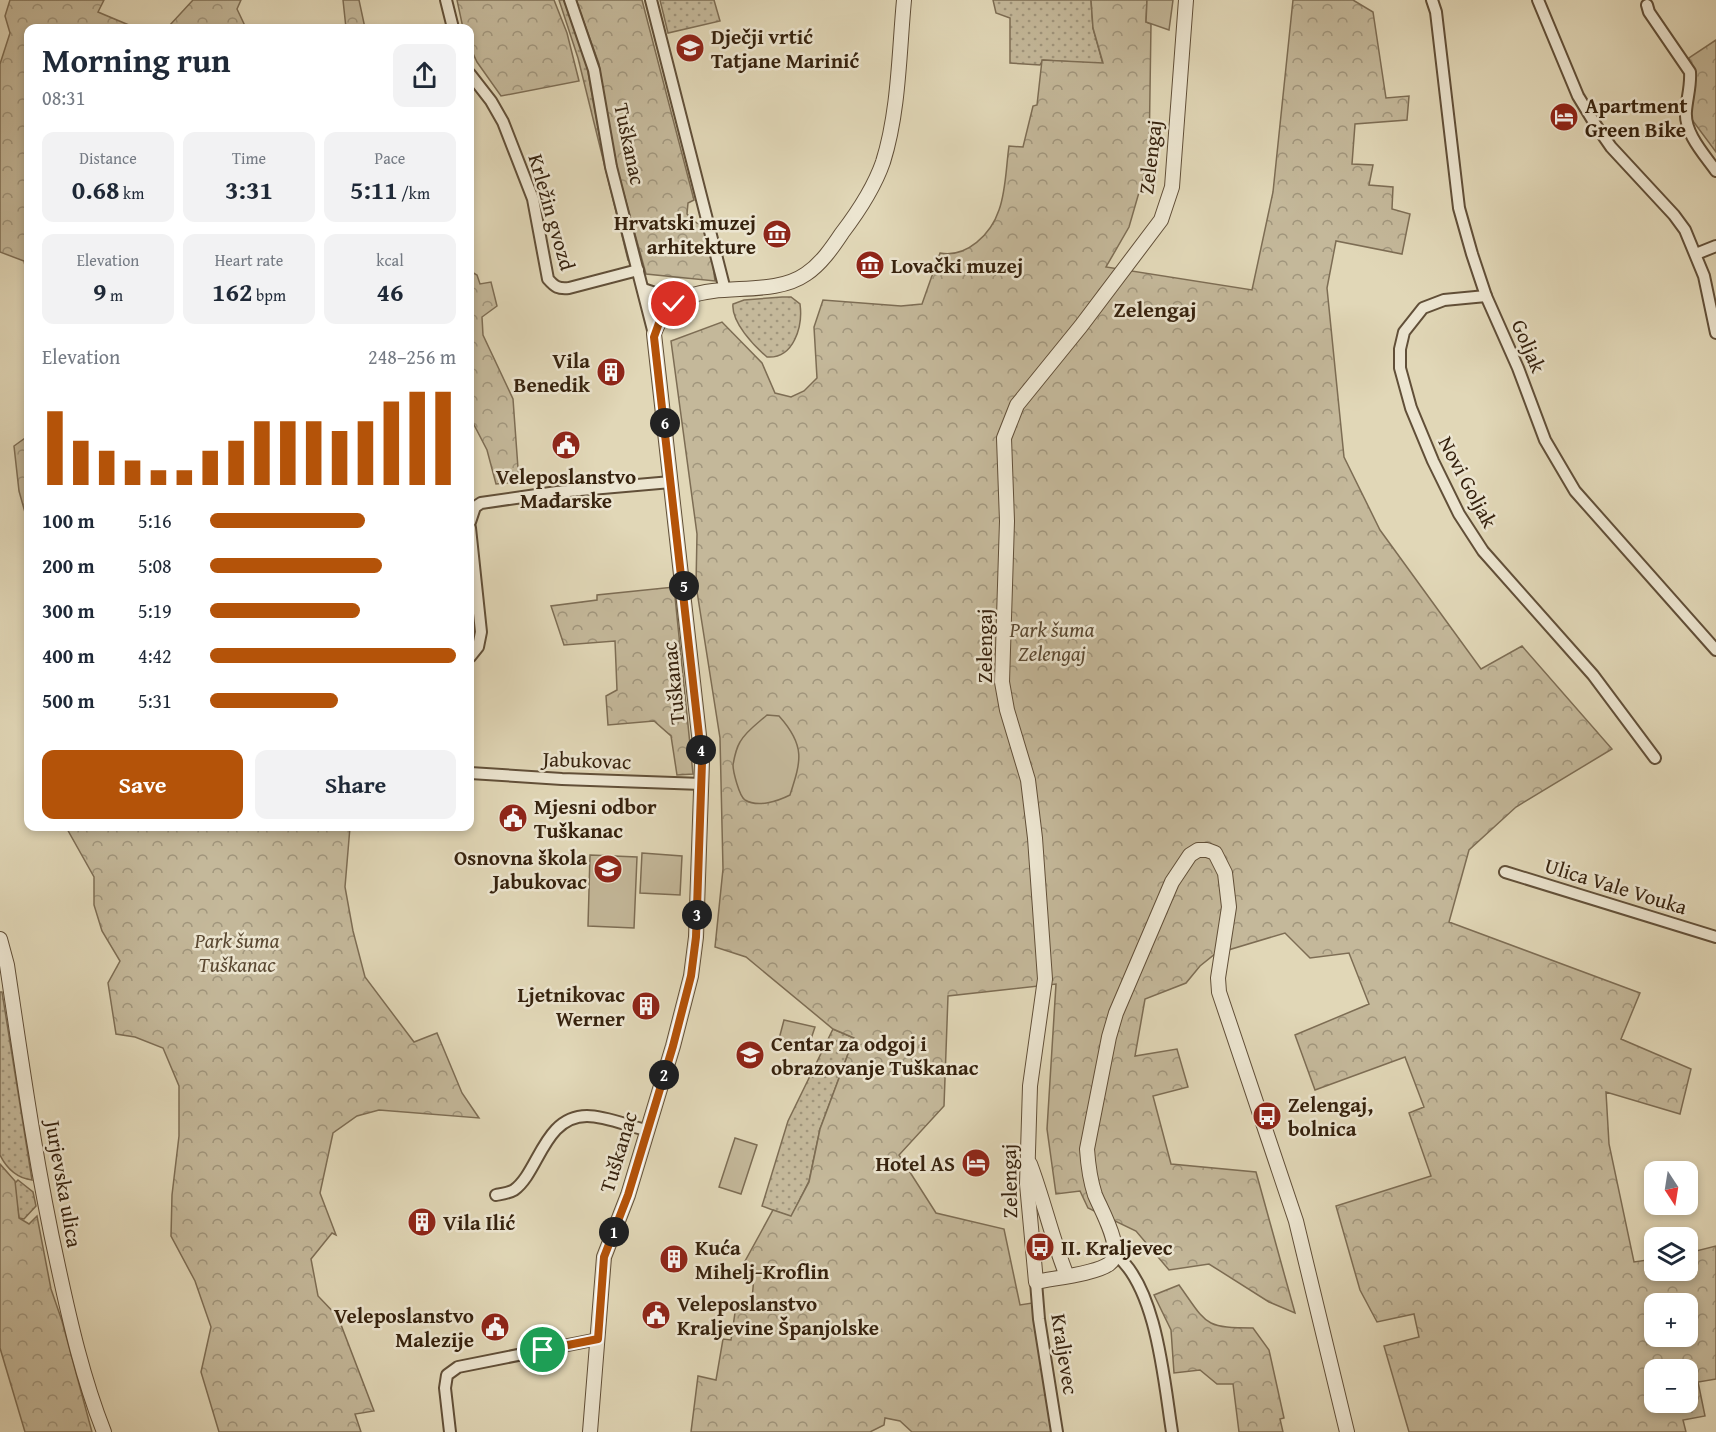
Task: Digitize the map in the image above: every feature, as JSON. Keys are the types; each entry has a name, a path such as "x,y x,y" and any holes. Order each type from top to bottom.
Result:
{"street":[{"path":"446,0 452,24"},
{"name":"Tuškanac","path":"570,0 594,70 607,146 654,334 700,741 702,784 696,937 691,976 673,1046 628,1195 604,1257 590,1432"},
{"path":"651,0 725,290"},
{"path":"643,289 658,294 697,293 767,286 799,279 826,255 869,192 882,164 895,102 904,0"},
{"name":"Zelengaj","path":"1036,1282 1027,1184 1030,1086 1045,979 1035,838 1028,780 1007,710 1002,682 1007,521 1004,438 1017,405 1081,326 1161,220 1172,187 1186,0"},
{"name":"Goljak","path":"1432,0 1436,12 1459,208 1486,296 1518,368 1545,440 1575,491 1716,650"},
{"path":"1538,0 1578,96 1595,124 1611,147 1685,230 1696,254 1712,306 1716,333"},
{"path":"1647,5 1649,12 1690,72 1691,82 1686,120 1693,138 1716,171"},
{"name":"Krležin gvozd","path":"474,79 491,101 503,122 533,199 549,279 555,287 569,288 638,270"},
{"path":"1696,254 1716,246"},
{"path":"654,334 659,323 674,304 697,293"},
{"name":"Novi Goljak","path":"1486,296 1444,300 1423,308 1404,332 1400,349 1400,368 1411,408 1433,461 1459,514 1484,551 1593,675 1655,758"},
{"path":"474,510 481,503 557,492 671,482"},
{"path":"474,566 481,632 478,647 474,652"},
{"name":"Jabukovac","path":"474,773 702,784"},
{"path":"1172,1432 1157,1335 1137,1283 1127,1266 1116,1255 1114,1241 1095,1194 1088,1167 1087,1149 1109,1037 1116,1013 1172,882 1190,855 1197,850 1207,850 1215,854 1225,873 1228,907 1218,978 1219,992 1296,1221 1347,1432"},
{"name":"Ulica Vale Vouka","path":"1505,872 1716,937"},
{"name":"Jurjevska ulica","path":"0,939 7,965 48,1222 68,1313 91,1396 104,1432"},
{"path":"496,1195 514,1189 526,1174 546,1140 571,1120 586,1116 646,1130"},
{"path":"1028,1160 1038,1185 1054,1246 1067,1276"},
{"path":"1036,1282 1100,1269 1109,1264 1116,1255"},
{"name":"Kraljevec","path":"1036,1282 1039,1319 1057,1432"},
{"path":"450,1432 445,1388 447,1375 458,1367 598,1339"}],"green space":[{"path":"10,0 104,0 98,12 126,24 24,24 24,261 0,252 0,64 10,33 5,16"},
{"path":"193,0 241,0 237,9 244,24 171,24"},
{"path":"343,0 359,0 364,24 346,24"},
{"path":"457,0 554,0 567,33 579,81 501,96 474,56 474,24 462,24"},
{"path":"559,0 564,0 586,61 600,138 631,259 628,260 578,58"},
{"path":"576,0 642,0 694,200 688,203 687,214 695,222 704,226 715,281 646,274 619,176 599,64"},
{"path":"660,0 714,0 720,21 668,33"},
{"path":"993,0 1091,0 1093,28 1103,64 1043,60 1040,65 1010,63 1010,18 996,13"},
{"name":"Park šuma Zelengaj","path":"1091,0 1147,0 1146,22 1151,24 1149,158 1129,227 1106,267 1252,290 1273,192 1293,0 1353,0 1373,12 1386,98 1409,96 1407,120 1355,124 1352,164 1373,165 1369,185 1393,187 1392,209 1410,214 1402,254 1336,241 1327,288 1344,457 1380,530 1481,669 1522,646 1612,749 1516,807 1469,850 1449,922 1640,993 1621,1039 1691,1069 1680,1114 1606,1092 1609,1144 1634,1262 1644,1260 1644,1281 1698,1281 1698,1250 1716,1246 1716,1379 1698,1382 1705,1416 1683,1420 1686,1432 1409,1432 1384,1346 1419,1337 1414,1314 1377,1322 1360,1290 1336,1206 1431,1176 1409,1113 1424,1107 1405,1057 1315,1090 1295,1035 1369,1004 1349,953 1310,958 1285,933 1215,954 1200,966 1186,983 1145,999 1135,1056 1177,1049 1188,1087 1153,1096 1171,1164 1256,1172 1295,1313 1269,1302 1209,1264 1169,1270 1136,1231 1088,1208 1080,1191 1056,1194 1047,1129 1056,984 948,996 944,1106 899,1155 936,1213 1004,1229 1020,1305 1032,1303 1053,1432 912,1432 900,1421 885,1418 884,1425 870,1432 691,1432 698,1376 716,1380 723,1339 731,1340 736,1306 751,1310 755,1266 744,1263 773,1210 791,1216 809,1182 820,1129 854,1038 833,1029 746,957 715,947 723,869 720,738 696,585 697,534 671,341 722,322 762,363 775,393 791,397 804,391 817,378 814,327 823,300 901,306 922,304 940,253 950,254 968,248 984,235 995,219 1003,195 1009,146 1023,147 1033,106 1037,105 1042,60 1103,63 1093,28"},
{"path":"1147,0 1173,0 1169,30 1146,22"},
{"path":"1716,40 1716,152 1690,117 1689,58"},
{"path":"474,273 480,284 491,282 497,306 482,317 483,335 513,399 519,482 496,484 487,450 474,425"},
{"path":"791,297 800,304 798,331 795,340 784,353 767,357 739,326 733,311 733,304 744,300"},
{"path":"24,439 24,509 19,491 14,446"},
{"path":"674,587 693,774 677,775 671,736 654,721 608,725 606,696 617,690 615,641 564,645 551,606 597,600 597,595"},
{"path":"767,715 779,716 794,736 799,754 797,773 790,795 762,804 743,798 733,765 743,738"},
{"name":"Park šuma Tuškanac","path":"68,831 350,831 345,887 365,977 414,1042 437,1033 462,1093 479,1118 379,1110 357,1116 333,1133 320,1193 336,1235 332,1233 311,1259 318,1296 338,1317 374,1411 355,1414 361,1432 219,1432 201,1372 211,1327 195,1281 171,1236 172,1195 179,1136 179,1086 163,1048 135,1037 116,1034 108,983 120,961 102,931 94,905 94,877"},
{"path":"642,853 682,856 680,895 640,893"},
{"path":"590,855 637,857 634,928 588,926"},
{"path":"0,992 2,992 32,1180 13,1172 0,1155"},
{"path":"784,1020 815,1027 809,1045 779,1039"},
{"path":"833,1029 854,1038 820,1129 809,1181 791,1217 762,1206 788,1121"},
{"path":"735,1138 757,1145 741,1194 719,1187"},
{"path":"0,1164 15,1181 19,1218 29,1224 37,1216 51,1289 92,1432 25,1432 0,1348"},
{"path":"18,1180 33,1192 36,1206 24,1219 19,1218 14,1184"},
{"path":"1179,1285 1195,1308 1208,1321 1224,1327 1253,1328 1269,1350 1284,1418 1280,1419 1283,1432 1239,1432 1233,1384 1217,1384 1200,1370 1174,1373 1171,1330 1154,1295"}],"place":[{"name":"Dječji vrtić Tatjane Marinić","path":"690,48"},
{"name":"Apartment Green Bike","path":"1564,117"},
{"name":"Hrvatski muzej arhitekture","path":"777,234"},
{"name":"Lovački muzej","path":"870,265"},
{"name":"Vila Benedik","path":"611,372"},
{"name":"Veleposlanstvo Mađarske","path":"566,445"},
{"name":"Mjesni odbor Tuškanac","path":"513,818"},
{"name":"Osnovna škola Jabukovac","path":"608,869"},
{"name":"Ljetnikovac Werner","path":"646,1006"},
{"name":"Centar za odgoj i obrazovanje Tuškanac","path":"750,1055"},
{"name":"Zelengaj, bolnica","path":"1267,1116"},
{"name":"Hotel AS","path":"976,1163"},
{"name":"Vila Ilić","path":"422,1222"},
{"name":"II. Kraljevec","path":"1040,1247"},
{"name":"Kuća Mihelj-Kroflin","path":"674,1259"},
{"name":"Veleposlanstvo Kraljevine Španjolske","path":"656,1315"},
{"name":"Veleposlanstvo Malezije","path":"495,1327"}],"district":[{"name":"Zelengaj","path":"1155,309"}],"route":[{"path":"543,1350 598,1339 604,1257 628,1195 673,1046 693,964 702,762 654,337 659,323 674,304"}]}
